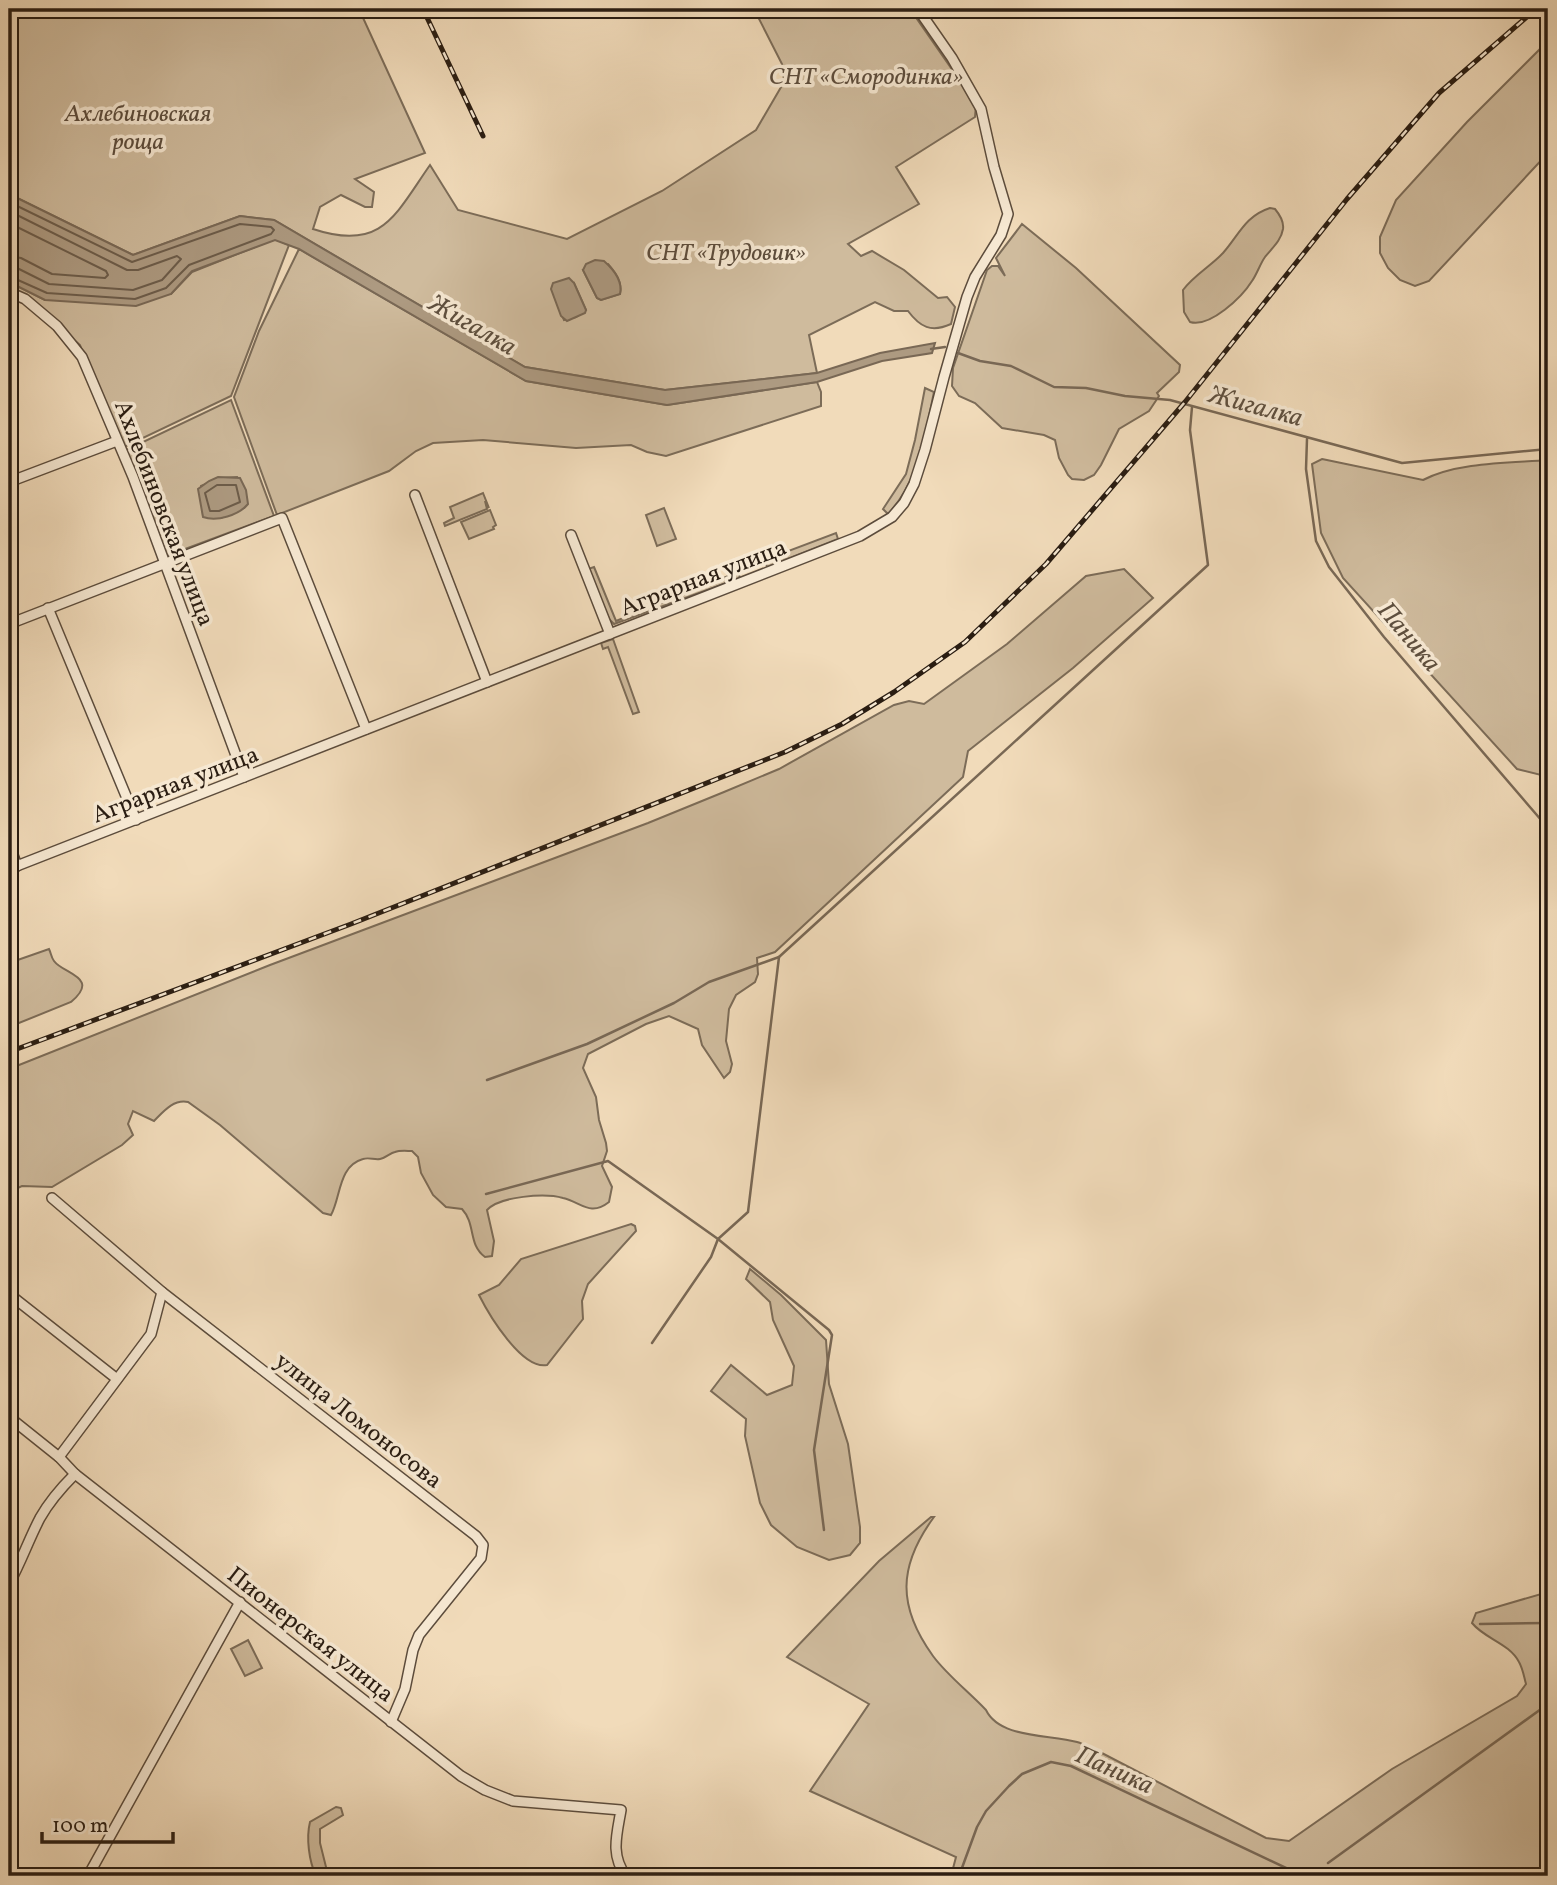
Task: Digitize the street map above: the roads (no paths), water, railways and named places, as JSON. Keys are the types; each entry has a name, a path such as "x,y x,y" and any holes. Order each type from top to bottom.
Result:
{"street":[{"name":"Аграрная улица","path":"13,868 860,536 892,517 904,503 914,484 951,349 975,277 1001,235 1008,214 981,109 952,58 918,9"},
{"name":"Ахлебиновская улица","path":"9,292 25,299 57,326 82,357 117,441 244,777"},
{"path":"9,482 117,441"},
{"path":"415,495 487,681"},
{"path":"9,624 282,518 366,729"},
{"path":"571,536 610,634"},
{"path":"48,608 136,820"},
{"path":"9,844 13,868"},
{"name":"улица Ломоносова","path":"52,1198 162,1292 476,1536 483,1545 481,1558 419,1635 405,1689 391,1722"},
{"path":"59,1457 150,1334 162,1292"},
{"path":"9,1294 117,1378"},
{"name":"Пионерская улица","path":"9,1417 59,1457 75,1474 436,1758 485,1790 513,1801 621,1810 615,1850 617,1862 626,1876"},
{"path":"9,1584 40,1518 57,1493 75,1474"},
{"path":"88,1876 240,1602"}],"water":[{"path":"9,194 133,255 240,216 274,220 525,367 665,390 817,373 880,353 935,343 932,353 882,361 817,382 667,405 526,381 299,249 275,240 192,271 171,294 136,306 45,300 9,282"},
{"path":"595,260 604,261 614,272 619,280 620,294 601,300 597,298 583,270 586,264"},
{"path":"569,278 586,310 567,321 561,316 551,289 553,283"},
{"path":"218,477 240,478 246,490 248,504 227,516 215,519 203,517 198,489"}],"waterway":[{"name":"Жигалка","path":"931,349 945,347"},
{"name":"Жигалка","path":"958,353 980,361 1011,366 1054,387 1086,388 1125,396 1170,400 1402,463 1548,449"},
{"path":"652,1343 711,1257 718,1239 748,1212 779,957 1208,565 1190,430 1192,407"},
{"name":"Паника","path":"1307,439 1306,469 1316,541 1329,567 1384,637 1548,828"},
{"path":"487,1080 587,1044 674,1003 709,982 779,957"},
{"path":"486,1194 608,1161 718,1239 829,1330 832,1335 814,1450 824,1530"},
{"path":"1480,1624 1548,1623"},
{"path":"1328,1863 1548,1704"},
{"name":"Паника","path":"959,1876 977,1827 986,1811 1022,1774 1051,1762 1071,1766 1303,1876"}],"railway":[{"path":"423,9 483,136"},
{"path":"9,1052 351,924 785,752 842,724 894,692 965,642 1046,564 1185,402 1347,199 1439,93 1536,9"}],"park label":[{"name":"СНТ «Смородинка»","path":"866,76"},
{"name":"Ахлебиновская роща","path":"138,127"},
{"name":"СНТ «Трудовик»","path":"726,252"}]}
